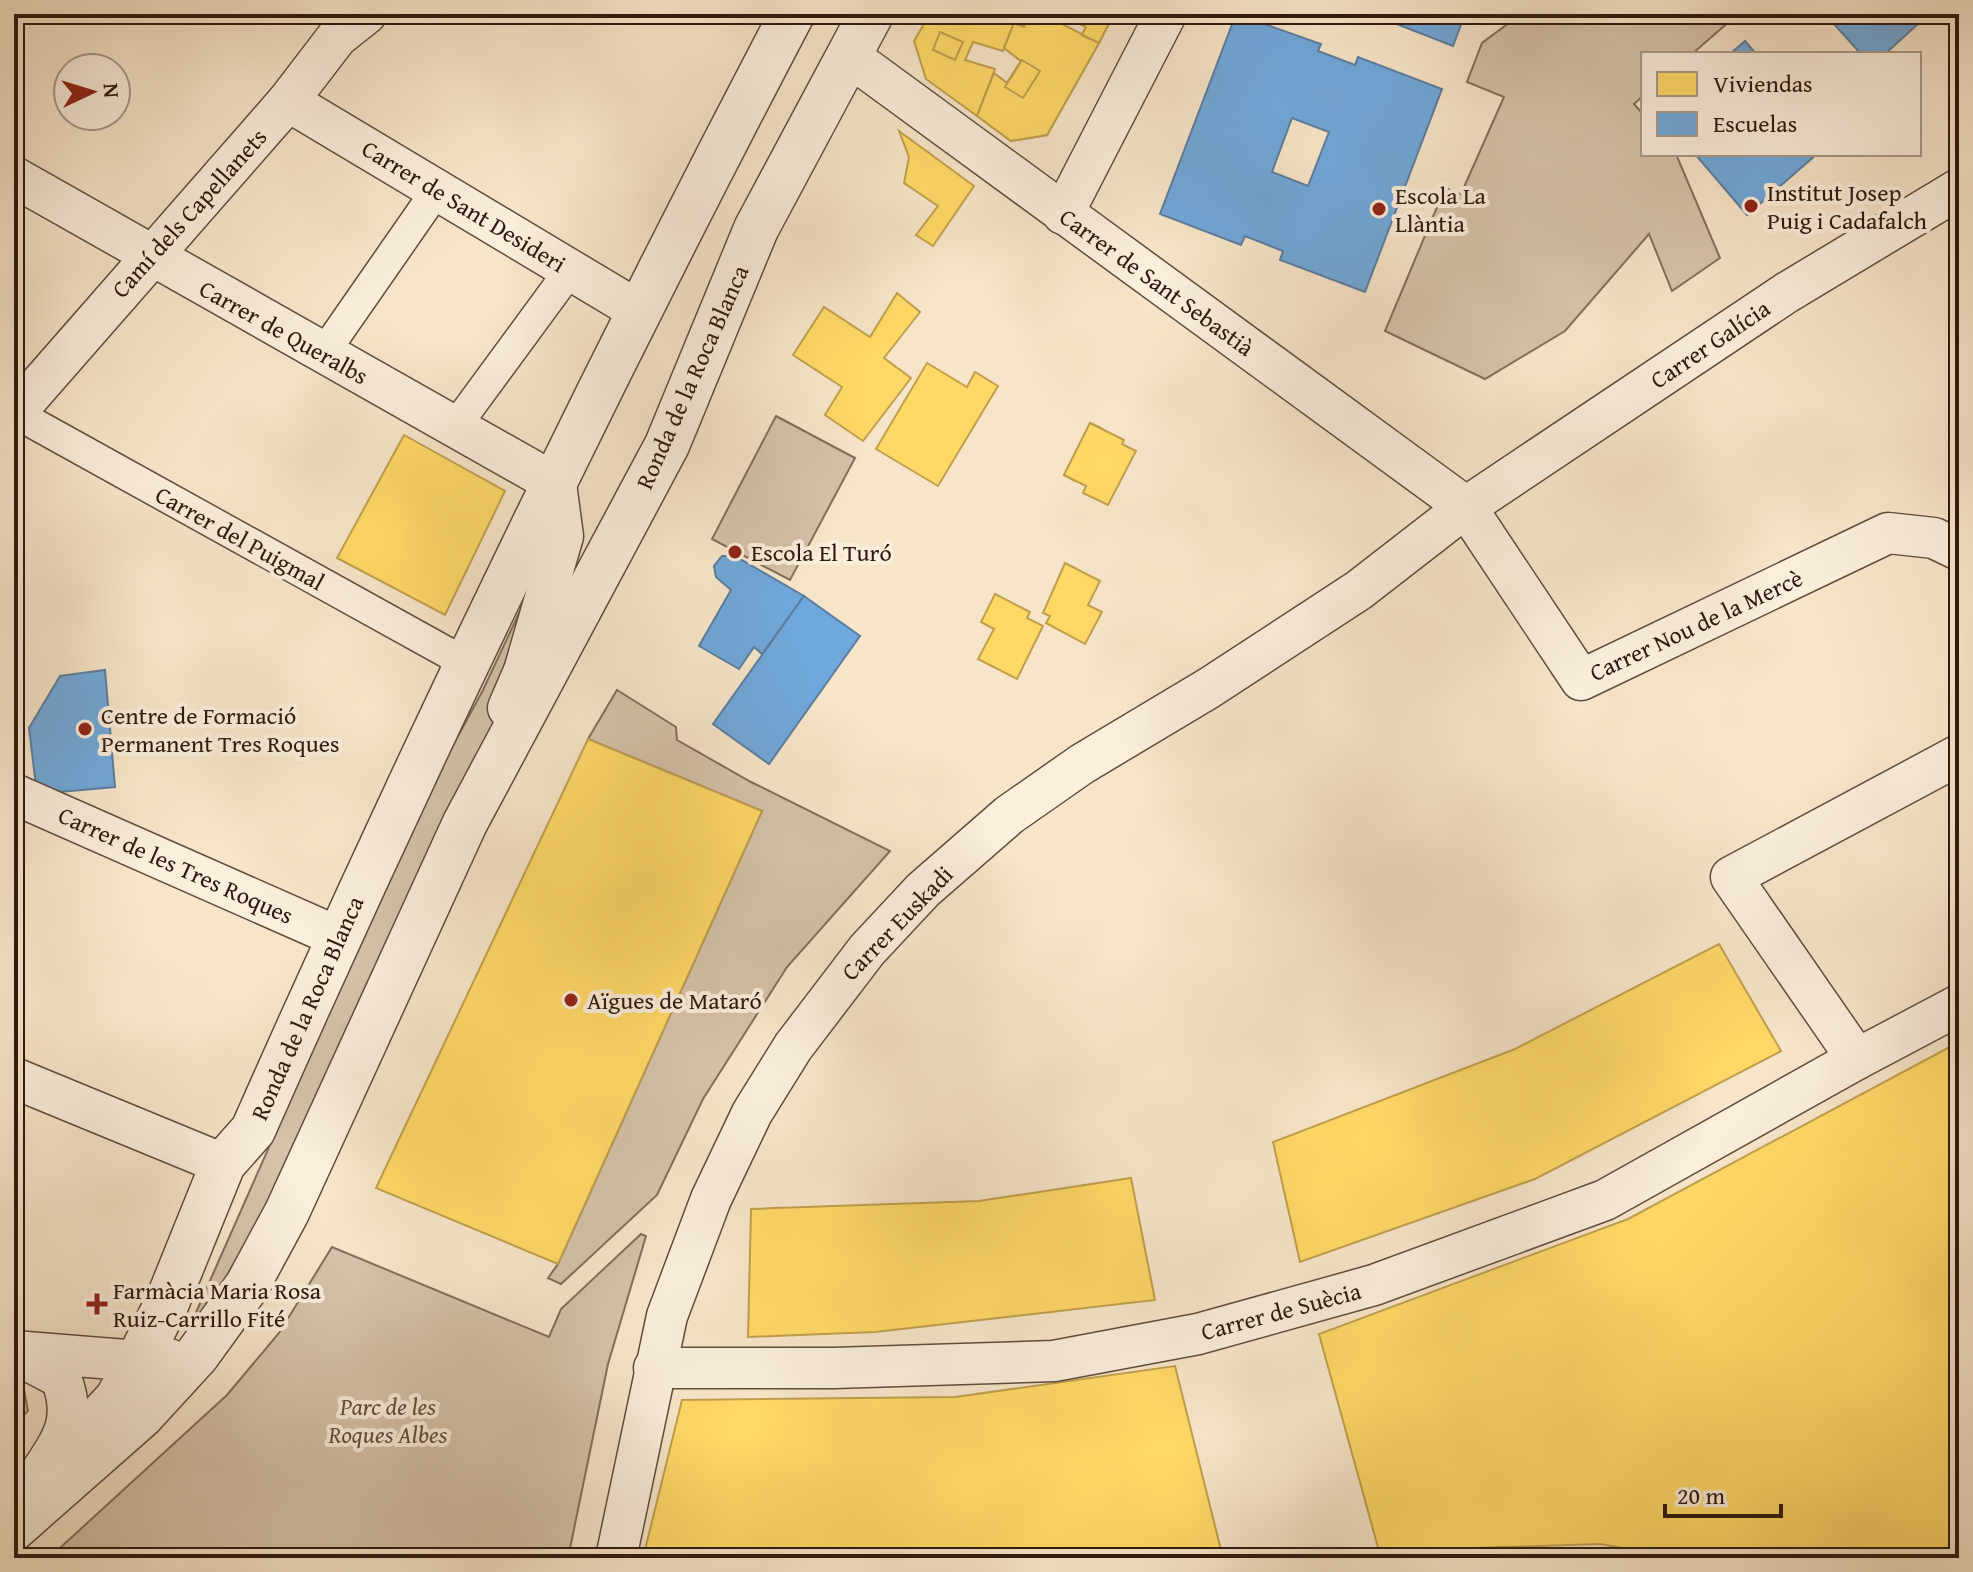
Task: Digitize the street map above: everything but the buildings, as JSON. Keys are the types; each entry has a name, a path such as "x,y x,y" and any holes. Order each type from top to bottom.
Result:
{"street":[{"name":"Camí dels Capellanets","path":"14,413 288,101 337,37 366,14"},
{"name":"Ronda de la Roca Blanca","path":"25,1488 96,1423 117,1399 138,1361 166,1305 223,1164 253,1130 338,937 466,663 639,311 792,14"},
{"name":"Ronda de la Roca Blanca","path":"465,823 667,445 756,229 871,14"},
{"path":"1063,214 1166,14"},
{"name":"Carrer de Sant Sebastià","path":"849,56 1466,507"},
{"name":"Carrer de Sant Desideri","path":"288,101 639,311"},
{"name":"Carrer de Queralbs","path":"14,177 556,484"},
{"name":"Carrer Galícia","path":"1466,507 1786,293 1959,189"},
{"path":"323,354 437,190"},
{"path":"455,427 571,269"},
{"name":"Carrer del Puigmal","path":"14,413 466,663"},
{"name":"Ronda de la Roca Blanca","path":"14,1528 75,1478 141,1416 197,1355 247,1286 287,1212 465,823 524,671 563,536 556,484"},
{"name":"Carrer Nou de la Mercè","path":"1466,507 1581,680 1888,533 1934,538 1959,550"},
{"name":"Carrer Euskadi","path":"616,1558 667,1316 711,1199 752,1113 828,997 923,890 1009,815 1082,764 1209,688 1359,590 1466,507"},
{"path":"1959,755 1731,877 1857,1059 1959,1005"},
{"name":"Carrer de les Tres Roques","path":"14,794 338,937"},
{"name":"Carrer de Suècia","path":"654,1368 834,1368 1054,1361 1198,1334 1374,1285 1605,1200 1857,1059"},
{"path":"14,1078 223,1164"},
{"path":"14,1352 138,1361 197,1355"},
{"path":"14,1352 61,1378 69,1399 69,1419 62,1439 25,1488"}],"green space":[{"path":"1521,14 1738,14 1694,52 1641,52 1641,98 1634,104 1641,112 1641,156 1677,156 1720,258 1672,291 1649,234 1565,331 1485,379 1385,331 1445,188 1461,194 1504,97 1467,82 1482,43"},
{"path":"776,416 855,458 790,580 712,539"},
{"path":"541,566 504,718 203,1339 190,1326 416,814 483,690"},
{"path":"617,690 676,727 677,740 751,782 890,851 787,967 703,1099 657,1195 561,1284 548,1278 558,1264 762,811 588,739"},
{"name":"Parc de les Roques Albes","path":"641,1234 646,1236 608,1364 568,1558 49,1558 227,1395 279,1333 332,1247 549,1337 561,1309"},
{"path":"14,1378 22,1379 28,1411 14,1424"}],"place":[{"name":"Institut Josep Puig i Cadafalch","path":"1751,206"},
{"name":"Escola La Llàntia","path":"1379,209"},
{"name":"Escola El Turó","path":"735,552"},
{"name":"Centre de Formació Permanent Tres Roques","path":"85,729"},
{"name":"Aïgues de Mataró","path":"571,1000"},
{"name":"Farmàcia Maria Rosa Ruiz-Carrillo Fité","path":"97,1304"}]}
